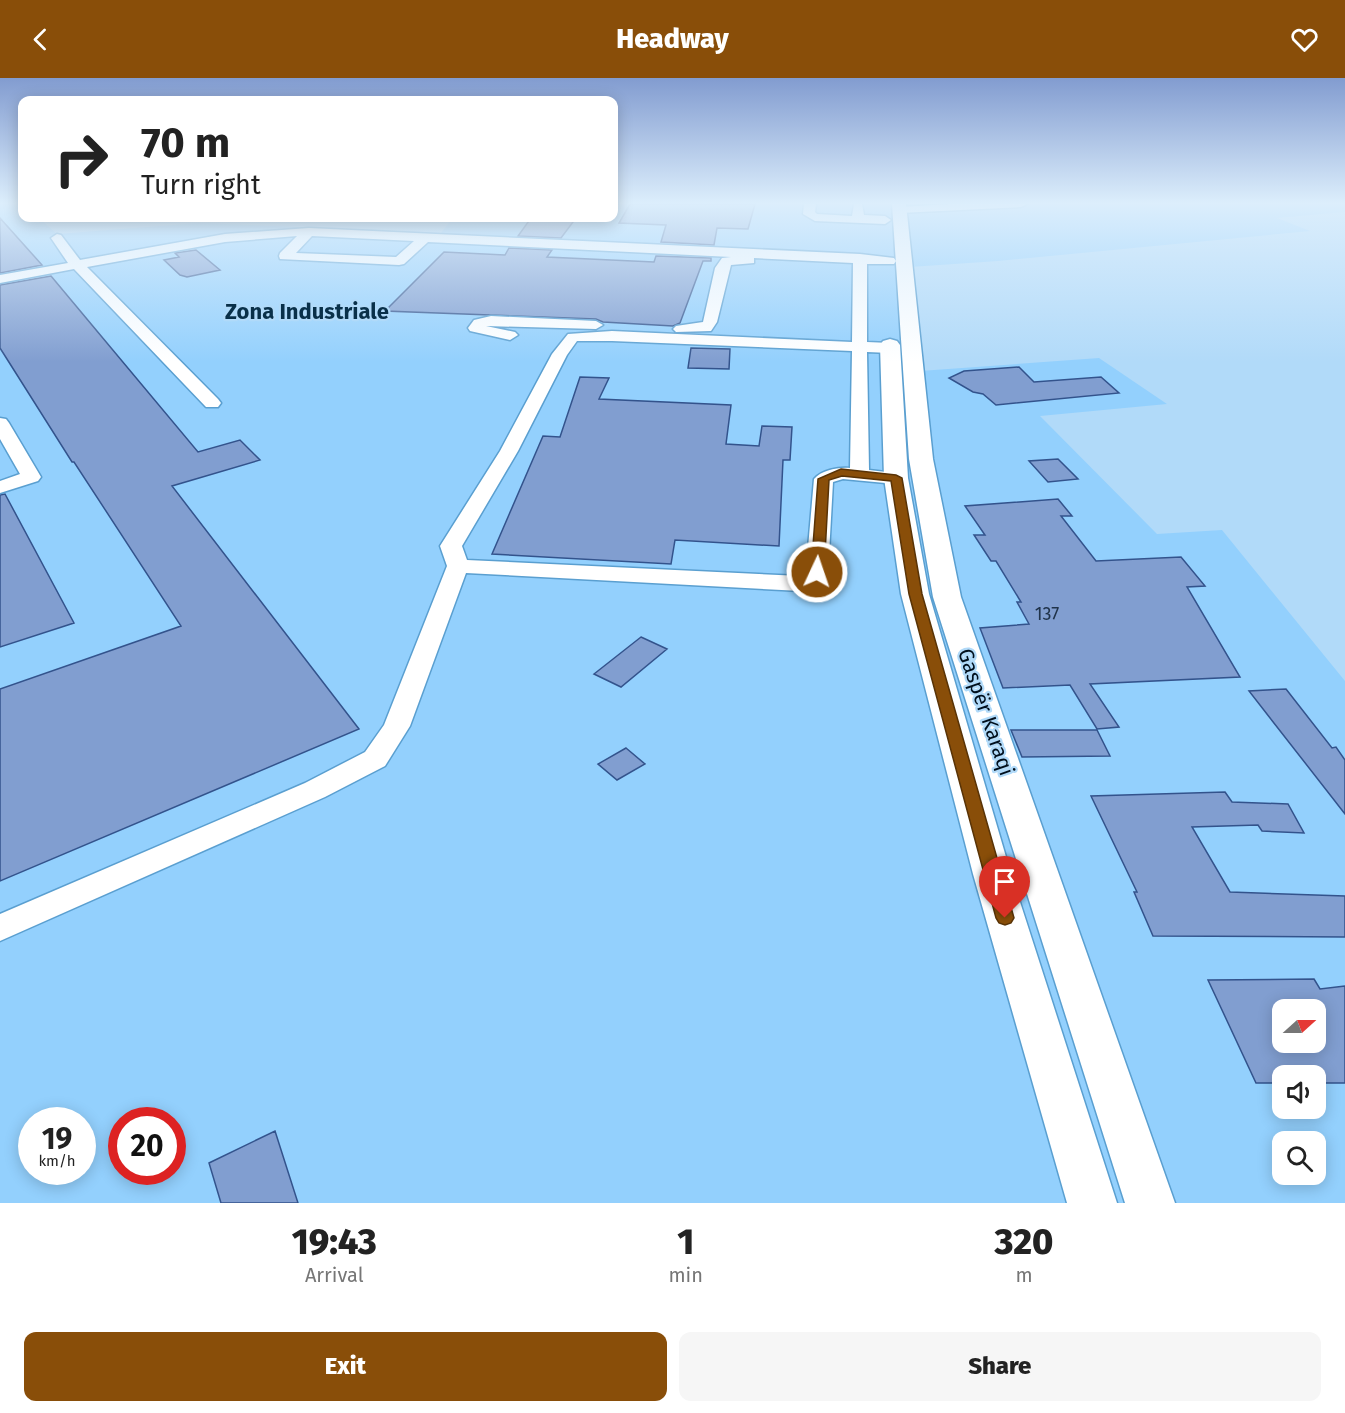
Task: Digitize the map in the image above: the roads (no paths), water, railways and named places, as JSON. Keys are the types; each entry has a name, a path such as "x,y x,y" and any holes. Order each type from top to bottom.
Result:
{"main road":[{"name":"Gaspër Karaqi","path":"875,256 869,261 875,348 918,606 992,874 1092,1203"},
{"name":"Gaspër Karaqi","path":"892,256 921,459 947,597 1150,1203"}],"lane":[{"path":"71,256 212,403"},
{"path":"0,279 119,256"},
{"path":"296,256 399,261 404,256"},
{"path":"782,256 869,261"},
{"path":"510,335 476,328 479,323 490,320 700,330 706,328 710,322 723,268 727,261 742,259 869,261"},
{"path":"0,928 315,790 375,759 397,726 458,566 452,546 509,452 560,354 573,337 612,336 875,348 859,473"},
{"path":"0,423 31,477 0,487"},
{"path":"458,566 801,584 809,581 817,572 824,479 834,474 859,473 896,478"}],"district":[{"name":"Zona Industriale","path":"307,311"}]}
